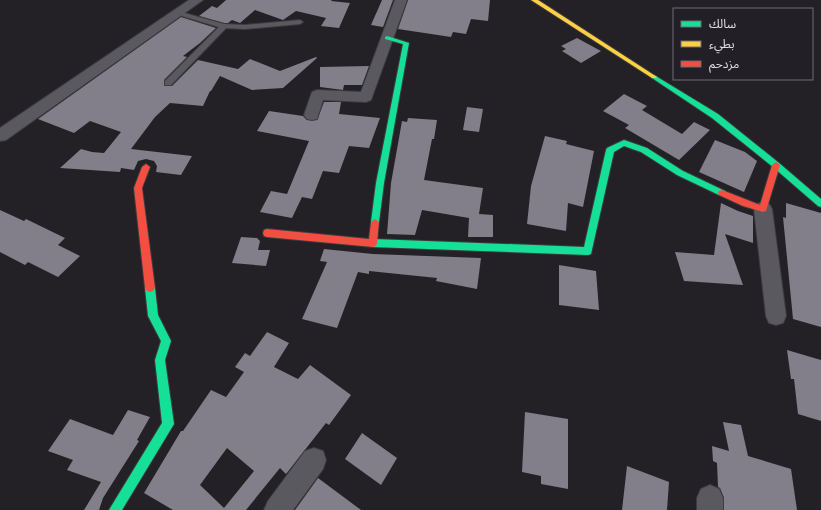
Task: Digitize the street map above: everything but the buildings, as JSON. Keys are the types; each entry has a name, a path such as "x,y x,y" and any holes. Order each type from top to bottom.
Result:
{"street":[{"path":"0,136 197,0"},
{"path":"312,115 316,94 366,97 401,0"},
{"path":"534,0 715,116 776,165 821,204"},
{"path":"373,243 380,183 406,43 387,38"},
{"path":"267,233 373,243 588,251 610,150 624,143 644,150 680,173 746,204 763,209"},
{"path":"776,165 763,209 776,316"},
{"path":"115,510 168,424 160,360 166,341 152,316 138,188 146,167"},
{"path":"277,510 314,460"}],"lane":[{"path":"177,13 224,26 245,27 300,22"},
{"path":"168,83 224,26"}],"traffic: fast":[{"path":"375,222 380,183 406,43 387,38"},
{"path":"654,77 715,116 776,165 821,204"},
{"path":"373,243 588,251 610,150 624,143 644,150 680,173 722,193"},
{"path":"115,510 168,424 160,360 166,341 153,316 150,288"}],"traffic: slow":[{"path":"534,0 654,77"}],"traffic: jam":[{"path":"722,193 746,204 763,209 776,165"},
{"path":"146,167 138,188 150,288"},
{"path":"267,233 373,243 375,222"}]}
